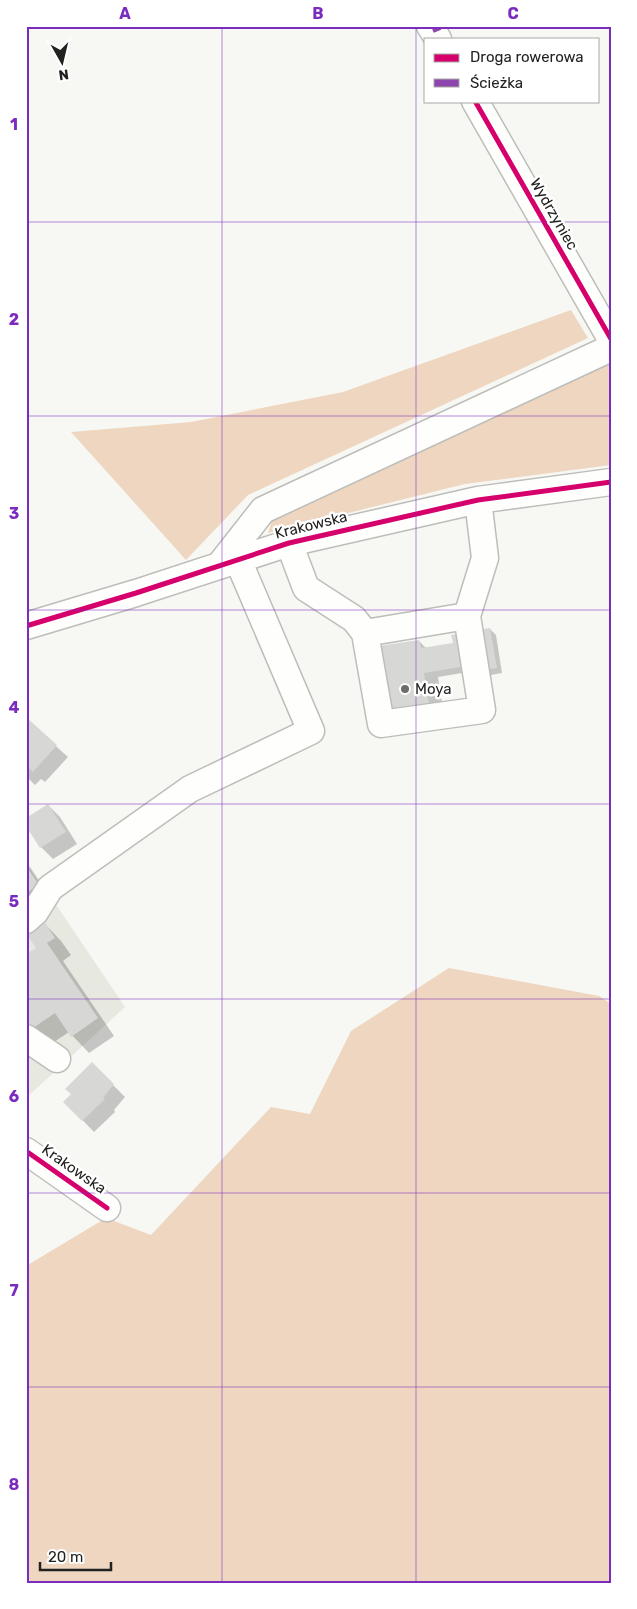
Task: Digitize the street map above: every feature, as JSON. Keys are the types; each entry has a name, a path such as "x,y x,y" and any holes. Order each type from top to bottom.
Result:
{"street":[{"path":"430,26 437,38"},
{"name":"Wydrzyniec","path":"476,102 611,339"},
{"path":"26,920 35,912 50,888 190,789 311,731 228,563 264,510 611,348"},
{"name":"Krakowska","path":"26,626 289,543 478,500 611,482"},
{"path":"289,543 306,588 354,619 364,633 381,724 482,710 467,616 485,558 478,500"},
{"path":"364,633 467,616"},
{"path":"26,1038 57,1059"},
{"name":"Krakowska","path":"26,1151 107,1208"}],"shaded area":[{"path":"571,310 588,338 248,495 186,560 71,432 191,422 343,392"},
{"path":"611,361 611,465 465,484 268,533 273,518"},
{"path":"26,860 125,1007 26,1098"},
{"path":"449,968 599,996 611,1004 611,1583 26,1583 26,1266 106,1218 151,1235 271,1107 310,1114 351,1031"}],"building":[{"path":"490,628 497,668 462,674 460,667 424,673 429,705 388,711 378,646 419,640 421,648 453,643 451,635"},
{"path":"26,717 57,745 33,772 29,768 26,771"},
{"path":"48,804 66,832 40,848 26,826 26,818"},
{"path":"26,866 39,885 26,893"},
{"path":"45,923 55,938 47,943 98,1018 71,1037 55,1013 33,1028 26,1018 26,954 36,948 27,935"},
{"path":"92,1062 114,1084 103,1098 105,1099 82,1121 63,1102 71,1094 65,1089"}],"marked path":[{"path":"433,31 445,26"}],"cycle path":[{"path":"476,102 611,339"},
{"path":"26,626 136,593 289,543 478,500 611,482"},
{"path":"26,1151 107,1208"}],"place":[{"name":"Moya","path":"405,689"}]}
